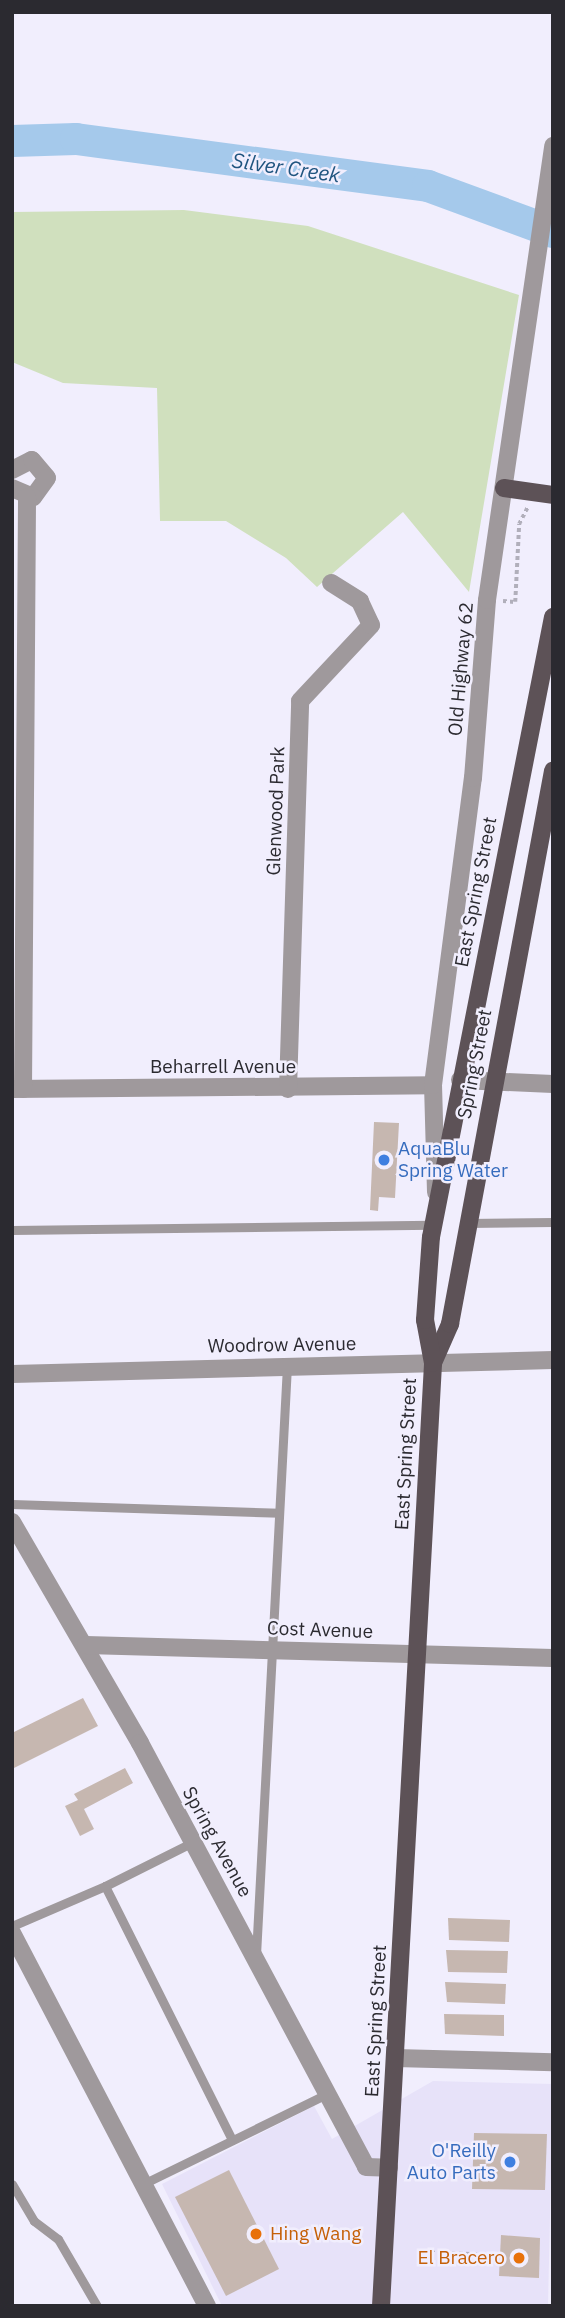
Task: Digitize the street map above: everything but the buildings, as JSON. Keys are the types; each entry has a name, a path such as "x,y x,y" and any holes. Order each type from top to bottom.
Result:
{"main road":[{"path":"504,488 547,502"},
{"name":"East Spring Street","path":"381,2306 433,1363 425,1320 432,1225 553,617"},
{"name":"Spring Street","path":"433,1363 450,1324 464,1223 550,804 553,771"}],"street":[{"name":"Old Highway 62","path":"436,1198 433,1085 473,778 487,600 504,488 510,425 553,146"},
{"path":"12,470 32,460 46,472 43,490 20,493 17,1089"},
{"name":"Glenwood Park","path":"288,1089 300,701 371,625 360,601 331,583"},
{"path":"460,1080 492,1084 553,1084"},
{"name":"Beharrell Avenue","path":"17,1089 288,1089 433,1085"},
{"name":"Woodrow Avenue","path":"12,1374 553,1360"},
{"name":"Spring Avenue","path":"12,1522 86,1645 366,2166 389,2168"},
{"name":"Cost Avenue","path":"86,1645 553,1658"},
{"path":"12,1933 206,2306"},
{"path":"395,2057 553,2062"}],"lane":[{"path":"464,1223 553,1222"},
{"path":"12,1230 432,1225"},
{"path":"256,1960 287,1366"},
{"path":"12,1504 279,1513"},
{"path":"12,1926 105,1886 193,1842"},
{"path":"105,1886 232,2140"},
{"path":"143,2184 327,2094"},
{"path":"12,2184 34,2221 58,2239 97,2306"}],"path":[{"path":"487,600 515,602 521,513 547,502"},
{"path":"417,2252 498,2255"}],"shaded area":[{"path":"433,2081 553,2084 548,2306 222,2306 162,2184 314,2106 332,2139"}],"green space":[{"path":"184,210 308,226 519,295 469,592 403,512 317,587 286,558 226,521 160,521 157,388 63,383 12,362 12,212"}],"waterway":[{"name":"Silver Creek","path":"12,141 76,139 428,186 553,232"}],"place":[{"name":"AquaBlu Spring Water","path":"384,1160"},
{"name":"O'Reilly Auto Parts","path":"510,2162"},
{"name":"Hing Wang","path":"256,2234"},
{"name":"El Bracero","path":"519,2258"}]}
